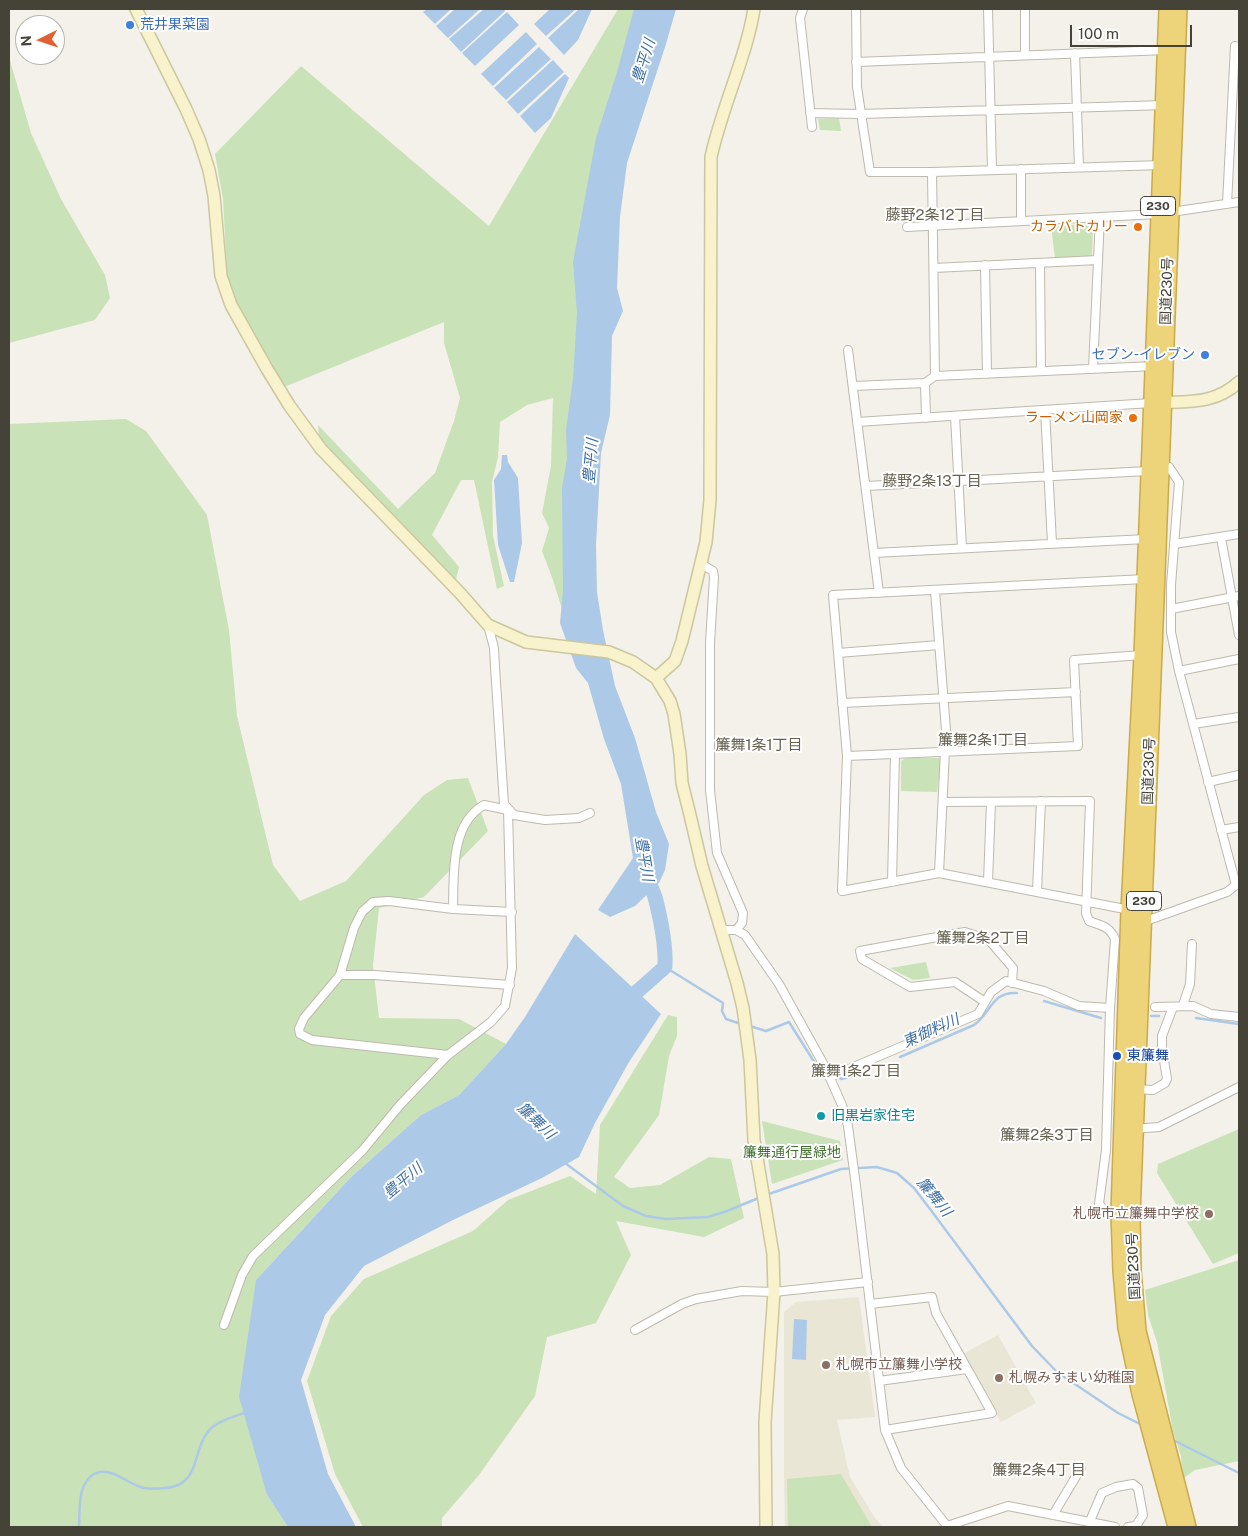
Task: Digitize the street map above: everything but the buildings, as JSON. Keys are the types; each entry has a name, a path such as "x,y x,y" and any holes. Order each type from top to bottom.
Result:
{"highway":[{"name":"国道230号","path":"1166,9 1171,50"},
{"name":"国道230号","path":"1176,1527 1156,1456 1138,1331 1133,1270 1125,1214 1138,915 1153,466 1159,366 1171,50 1179,9"},
{"name":"国道230号","path":"1138,915 1142,654 1146,539 1153,466"},
{"name":"国道230号","path":"1147,1396 1171,1464 1188,1527"}],"street":[{"path":"136,9 186,109 210,170 221,276 225,292 266,369 321,449 460,593 488,625 526,642 609,652 633,662 651,674 670,701 674,714 680,754 682,783 702,866 723,930 747,1033 754,1140 773,1254 774,1292 766,1422 766,1527"},
{"path":"651,674 675,661 682,641 706,542 710,500 711,156 721,117 746,43 754,9"},
{"path":"804,9 800,18 812,127"},
{"path":"856,9 857,87 870,172 1166,165"},
{"path":"988,9 992,170"},
{"path":"1025,9 1025,55"},
{"path":"1227,204 1235,46 1239,47"},
{"path":"856,62 1171,50"},
{"path":"1075,53 1079,167"},
{"path":"810,113 860,114 1169,105"},
{"path":"1021,169 1021,221"},
{"path":"932,172 935,376"},
{"path":"907,227 1164,214 1239,202"},
{"path":"1093,369 1100,217"},
{"path":"934,268 1098,260"},
{"path":"1040,263 1041,372"},
{"path":"985,265 988,374"},
{"path":"848,350 879,593"},
{"path":"853,386 924,383 935,376 1159,366"},
{"path":"858,422 1204,401 1220,396 1239,382"},
{"path":"924,383 926,418"},
{"path":"1044,410 1052,543"},
{"path":"955,416 962,548"},
{"path":"866,486 1048,476 1153,466 1169,467 1178,482 1170,632 1236,885 1227,892 1138,915 1087,901 939,873 842,891 847,756 833,595 1145,579"},
{"path":"1174,544 1239,534"},
{"path":"1221,538 1236,596 1239,635"},
{"path":"874,553 1146,539"},
{"path":"701,564 713,571 714,578 710,643 710,790 717,853 743,913 742,923 736,930"},
{"path":"935,590 946,730 944,802 939,873"},
{"path":"1171,609 1236,596"},
{"path":"488,625 494,648 496,667 504,804 514,815 545,820 579,818 590,813"},
{"path":"838,653 940,645"},
{"path":"847,756 1078,746 1074,660 1142,654"},
{"path":"1179,671 1239,659"},
{"path":"842,703 1076,692"},
{"path":"1193,724 1239,717"},
{"path":"892,882 895,754"},
{"path":"1208,782 1239,775"},
{"path":"944,802 1090,800 1086,913 1089,921 1112,931 1115,940 1110,1008 1106,1150 1099,1204 1104,1210 1125,1214"},
{"path":"1037,891 1041,801"},
{"path":"988,882 991,802"},
{"path":"453,908 457,847 470,816 484,805 508,810"},
{"path":"224,1326 242,1275 253,1256 362,1151 400,1105 448,1055 491,1022 504,1006 510,985 512,968 508,810"},
{"path":"1221,830 1239,827"},
{"path":"448,1055 312,1040 300,1034 299,1029 304,1018 340,975 354,928 362,912 373,902 389,901 512,912"},
{"path":"723,930 736,930 745,935 779,984 830,1077 842,1106 848,1126 856,1186 885,1430 901,1468 947,1527 1008,1506 1115,1527"},
{"path":"985,1002 956,982 910,987 862,959 860,951 965,932 988,940 1013,968 1012,982"},
{"path":"1183,1005 1190,984 1192,944"},
{"path":"340,975 374,975 510,985"},
{"path":"830,1077 978,1014 991,992 1006,981 1044,991 1079,1006 1110,1008"},
{"path":"1155,1007 1193,1006 1211,1014 1239,1017"},
{"path":"1130,1088 1153,1090 1165,1083 1167,1079 1162,1036 1174,1007"},
{"path":"1128,1129 1158,1127 1239,1088"},
{"path":"634,1330 682,1304 696,1299 742,1291 774,1292 868,1282"},
{"path":"870,1304 932,1297 936,1313 992,1413 885,1430"},
{"path":"879,1381 967,1369"},
{"path":"1053,1515 1081,1468"},
{"path":"1090,1522 1102,1493 1116,1487 1133,1484 1138,1488 1143,1516 1136,1526 1128,1527"}],"shaded area":[{"name":"札幌市立簾舞小学校","path":"859,1297 875,1417 837,1420 850,1477 875,1518 883,1527 785,1527 784,1312 796,1302"},
{"name":"札幌みすまい幼稚園","path":"998,1335 1036,1403 1001,1422 963,1354"}],"green space":[{"path":"618,9 638,9 570,635 542,551 549,528 542,513 551,466 553,398 527,405 500,422 498,457 492,482 493,536 504,586 497,589 474,480 461,480 432,535 459,567 456,580 319,437 318,425 398,509 435,473 454,421 460,398 444,343 444,322 284,387 237,305 227,274 223,199 215,154 301,66 489,226"},
{"path":"9,57 31,133 61,199 105,275 110,298 95,320 9,343"},
{"path":"839,118 841,131 820,130 818,119"},
{"path":"1091,224 1093,227 1092,256 1055,258 1051,226"},
{"path":"126,419 146,431 207,515 229,630 237,716 273,865 300,901 346,881 424,795 447,780 468,778 488,831 424,897 379,908 373,965 379,1018 459,1019 506,1044 459,1095 421,1115 351,1177 256,1280 267,1495 288,1527 9,1527 9,424"},
{"path":"906,758 939,758 941,761 937,792 901,791 901,761"},
{"path":"926,962 930,978 913,980 890,968"},
{"path":"668,1015 677,1017 677,1036 669,1056 659,1115 614,1177 630,1188 660,1185 709,1157 731,1159 744,1218 704,1237 616,1221 631,1255 596,1323 547,1337 535,1396 479,1475 442,1518 442,1527 363,1527 335,1474 307,1381 331,1316 364,1279 473,1231 508,1200 570,1176 596,1194 600,1125"},
{"name":"簾舞通行屋緑地","path":"762,1121 840,1141 843,1160 772,1184"},
{"name":"札幌市立簾舞中学校","path":"1239,1129 1239,1253 1213,1264 1157,1173 1158,1164"},
{"path":"1239,1260 1239,1461 1195,1470 1182,1479 1181,1456 1173,1431 1157,1342 1148,1315 1145,1290"},
{"path":"841,1474 872,1527 788,1527 787,1479"}],"water":[{"path":"427,9 451,9 435,24 423,12"},
{"path":"455,9 480,9 448,38 436,26"},
{"path":"484,9 504,9 505,11 461,52 449,39"},
{"path":"550,9 576,9 546,36 534,24"},
{"path":"579,9 592,9 578,40 564,55 548,38"},
{"path":"634,9 676,9 627,163 620,217 617,288 623,311 612,336 610,415 601,453 596,545 597,592 615,686 635,738 656,812 669,844 665,870 659,883 635,906 610,917 598,910 633,858 621,784 604,739 588,683 576,668 560,623 563,590 562,488 567,458 566,430 573,379 577,313 573,262 596,138"},
{"path":"507,12 519,25 475,66 462,53"},
{"path":"526,32 537,44 493,86 481,74"},
{"path":"539,47 551,59 506,100 494,88"},
{"path":"553,60 564,72 518,114 507,102"},
{"path":"565,74 569,78 551,118 535,133 520,116"},
{"path":"502,455 507,455 508,462 518,478 522,543 514,582 510,582 498,545 494,480 501,469"},
{"path":"575,934 661,1014 629,1062 595,1123 579,1157 542,1178 453,1220 364,1266 325,1315 301,1380 328,1474 356,1527 288,1527 267,1495 239,1397 256,1280 351,1177 421,1115 459,1095 506,1044 525,1017"},
{"path":"794,1319 807,1320 806,1360 792,1359"}],"waterway":[{"name":"豊平川","path":"622,1005 665,967 665,949 661,923 646,871"},
{"name":"東御料川","path":"665,967 723,1003 722,1011 726,1019 738,1023"},
{"name":"東御料川","path":"900,1057 974,1025 1002,995 1017,993"},
{"name":"東御料川","path":"1044,1001 1101,1018"},
{"name":"東御料川","path":"1151,1016 1159,1016"},
{"name":"東御料川","path":"1196,1018 1239,1024"},
{"name":"東御料川","path":"753,1027 766,1031 789,1022 818,1068 824,1071"},
{"name":"東御料川","path":"835,1076 841,1079 858,1075"},
{"name":"簾舞川","path":"565,1163 623,1206 646,1216 666,1219 708,1217 761,1197"},
{"name":"簾舞川","path":"766,1195 841,1169 877,1167 897,1173 914,1188 1032,1346 1057,1372 1118,1413 1142,1425"},
{"path":"79,1527 80,1498 85,1484 94,1474 107,1472 144,1488 156,1489 178,1485 190,1475 207,1433 215,1425 247,1412"},
{"name":"簾舞川","path":"1171,1439 1239,1473"}],"place":[{"name":"荒井果菜園","path":"130,25"},
{"name":"カラバトカリー","path":"1138,227"},
{"name":"セブン-イレブン","path":"1205,355"},
{"name":"ラーメン山岡家","path":"1133,418"},
{"name":"東簾舞","path":"1117,1056"},
{"name":"旧黒岩家住宅","path":"821,1116"},
{"name":"札幌市立簾舞中学校","path":"1209,1214"},
{"name":"札幌市立簾舞小学校","path":"826,1365"},
{"name":"札幌みすまい幼稚園","path":"999,1378"}],"district":[{"name":"藤野2条12丁目","path":"935,215"},
{"name":"藤野2条13丁目","path":"932,481"},
{"name":"簾舞2条1丁目","path":"983,740"},
{"name":"簾舞1条1丁目","path":"759,745"},
{"name":"簾舞2条2丁目","path":"983,938"},
{"name":"簾舞1条2丁目","path":"856,1071"},
{"name":"簾舞2条3丁目","path":"1047,1135"},
{"name":"簾舞2条4丁目","path":"1039,1470"}]}
